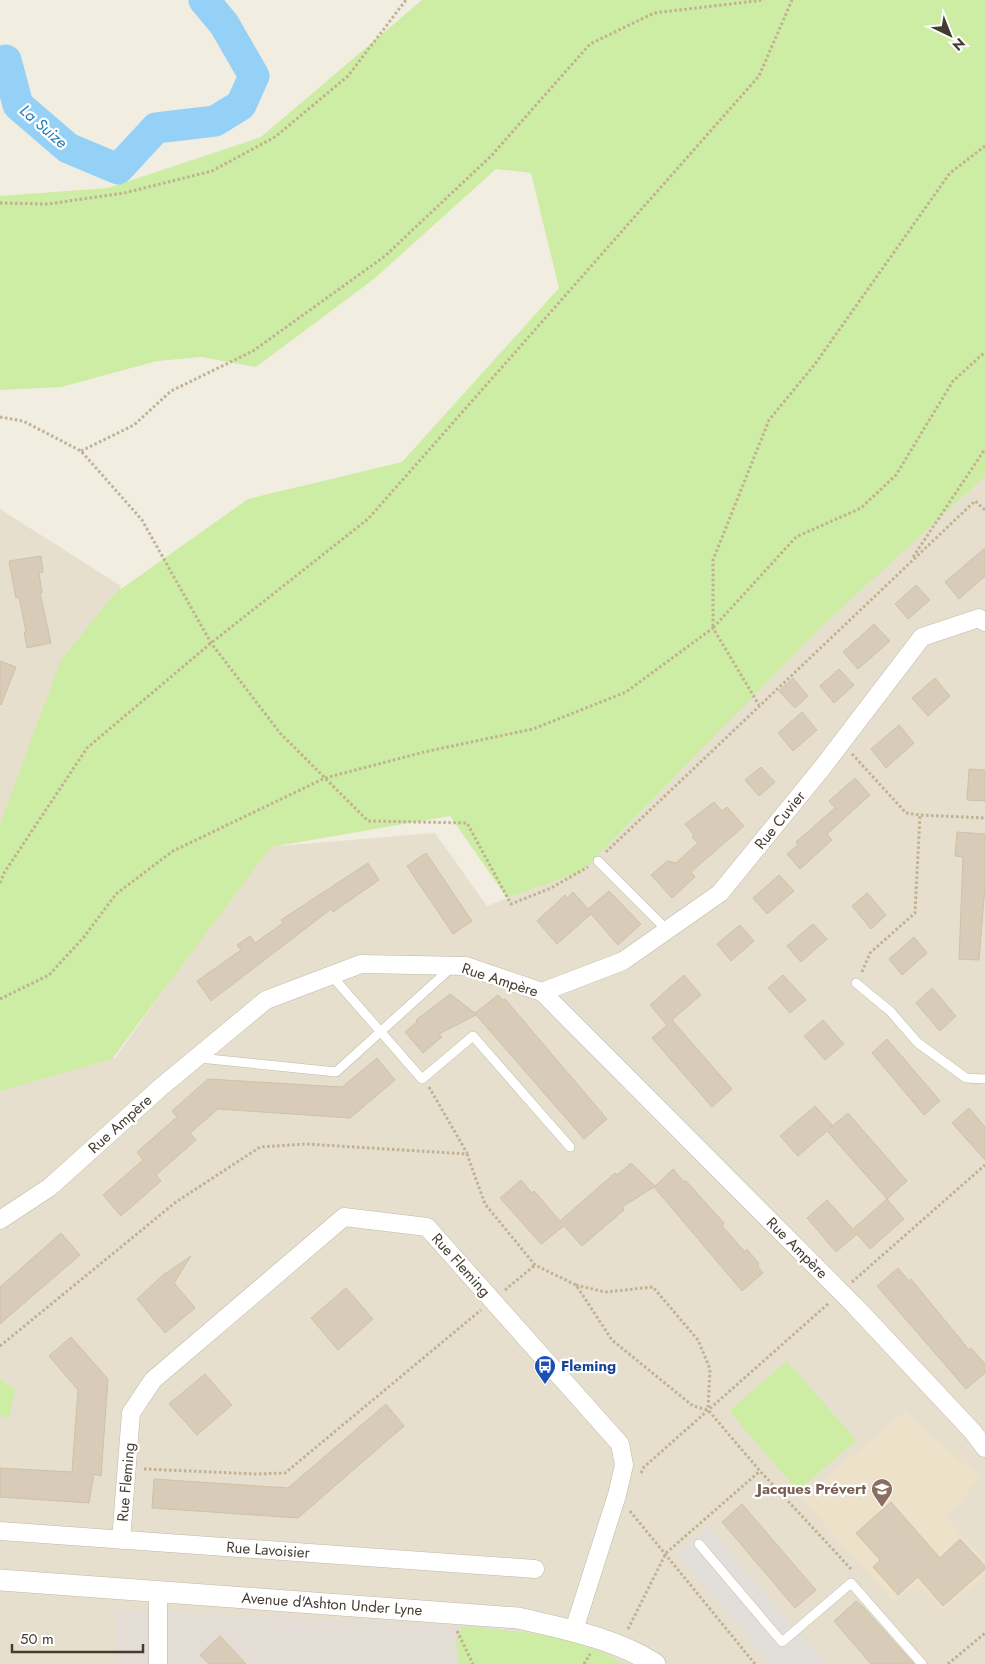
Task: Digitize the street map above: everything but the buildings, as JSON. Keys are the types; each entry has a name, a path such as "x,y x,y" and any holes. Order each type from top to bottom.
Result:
{"street":[{"name":"Rue Cuvier","path":"542,992 623,961 720,893 842,742 922,636 983,617"},
{"name":"Rue Ampère","path":"0,1220 50,1186 196,1057 266,1000 362,964 466,966 542,992 841,1292 973,1432 985,1448"},
{"name":"Rue Fleming","path":"121,1540 131,1413 153,1380 344,1217 427,1227 620,1444 624,1466 617,1495 574,1630"},
{"name":"Rue Lavoisier","path":"0,1531 536,1569"},
{"name":"Avenue d'Ashton Under Lyne","path":"0,1580 518,1618 574,1630 620,1646 655,1664"},
{"path":"158,1593 158,1664"}],"lane":[{"path":"598,861 667,930"},
{"path":"196,1057 336,1072 453,966"},
{"path":"331,976 422,1079 473,1036 570,1147"},
{"path":"856,983 890,1010 918,1043 934,1055 966,1078 985,1079"},
{"path":"699,1544 782,1642 851,1583 922,1664"}],"path":[{"path":"0,202 48,204 124,193 212,171 275,137 348,76 406,0"},
{"path":"81,451 134,425 171,391 253,351 385,256 491,156 590,44 654,13 764,0"},
{"path":"0,883 4,873 88,748 211,643 368,519 759,76 792,0"},
{"path":"759,705 713,628 713,560 769,420 815,364 950,172 985,146"},
{"path":"0,999 49,975 84,937 116,894 173,851 325,778 424,752 533,729 626,692 713,628 796,537 861,508 896,475 953,381 985,352"},
{"path":"0,417 23,421 81,451 142,520 211,643 280,733 368,821 467,823 511,904 551,888 598,861 759,705 975,502 985,510"},
{"path":"909,563 985,449"},
{"path":"842,742 906,813 985,818"},
{"path":"856,983 870,953 915,913 920,815"},
{"path":"422,1079 430,1088 467,1154 485,1204 535,1265 576,1285 605,1292 653,1287 698,1340 710,1369 708,1410"},
{"path":"0,1346 176,1202 260,1147 306,1144 467,1154"},
{"path":"640,1475 644,1467 985,1165"},
{"path":"126,1468 256,1474 285,1473 535,1265"},
{"path":"576,1285 612,1340 693,1406 708,1410 760,1471 853,1571"},
{"path":"620,1646 666,1553 760,1471"},
{"path":"617,1495 755,1664"},
{"path":"450,1612 466,1653 473,1664"},
{"path":"948,1664 985,1633"}],"shaded area":[{"path":"985,452 985,1664 0,1664 0,1057 115,1058 267,847 435,833 487,906 572,874"},
{"path":"0,509 121,586 0,908"},
{"name":"Jacques Prévert","path":"905,1412 980,1478 946,1517 985,1561 985,1576 942,1610 917,1583 894,1602 801,1498"},
{"path":"708,1527 826,1664 772,1664 677,1555"},
{"path":"116,1609 462,1626 557,1636 602,1652 624,1664 115,1664"}],"green space":[{"path":"422,0 985,0 985,476 823,625 582,871 507,898 450,816 271,847 112,1059 0,1091 0,824 61,660 114,594 248,499 402,462 559,288 531,173 496,169 374,279 256,367 201,357 157,361 61,387 0,390 0,196 108,188 261,137"},
{"path":"787,1361 856,1440 798,1491 729,1411"},
{"path":"0,1379 15,1389 9,1419 0,1415"},
{"path":"462,1626 557,1636 602,1652 624,1664 459,1664 456,1640"}],"waterway":[{"name":"La Suize","path":"0,62 6,60 18,105 68,148 118,169 156,128 215,121 241,105 254,76 224,24 204,0"}],"place":[{"name":"Fleming","path":"545,1385"},
{"name":"Jacques Prévert","path":"882,1508"}]}
